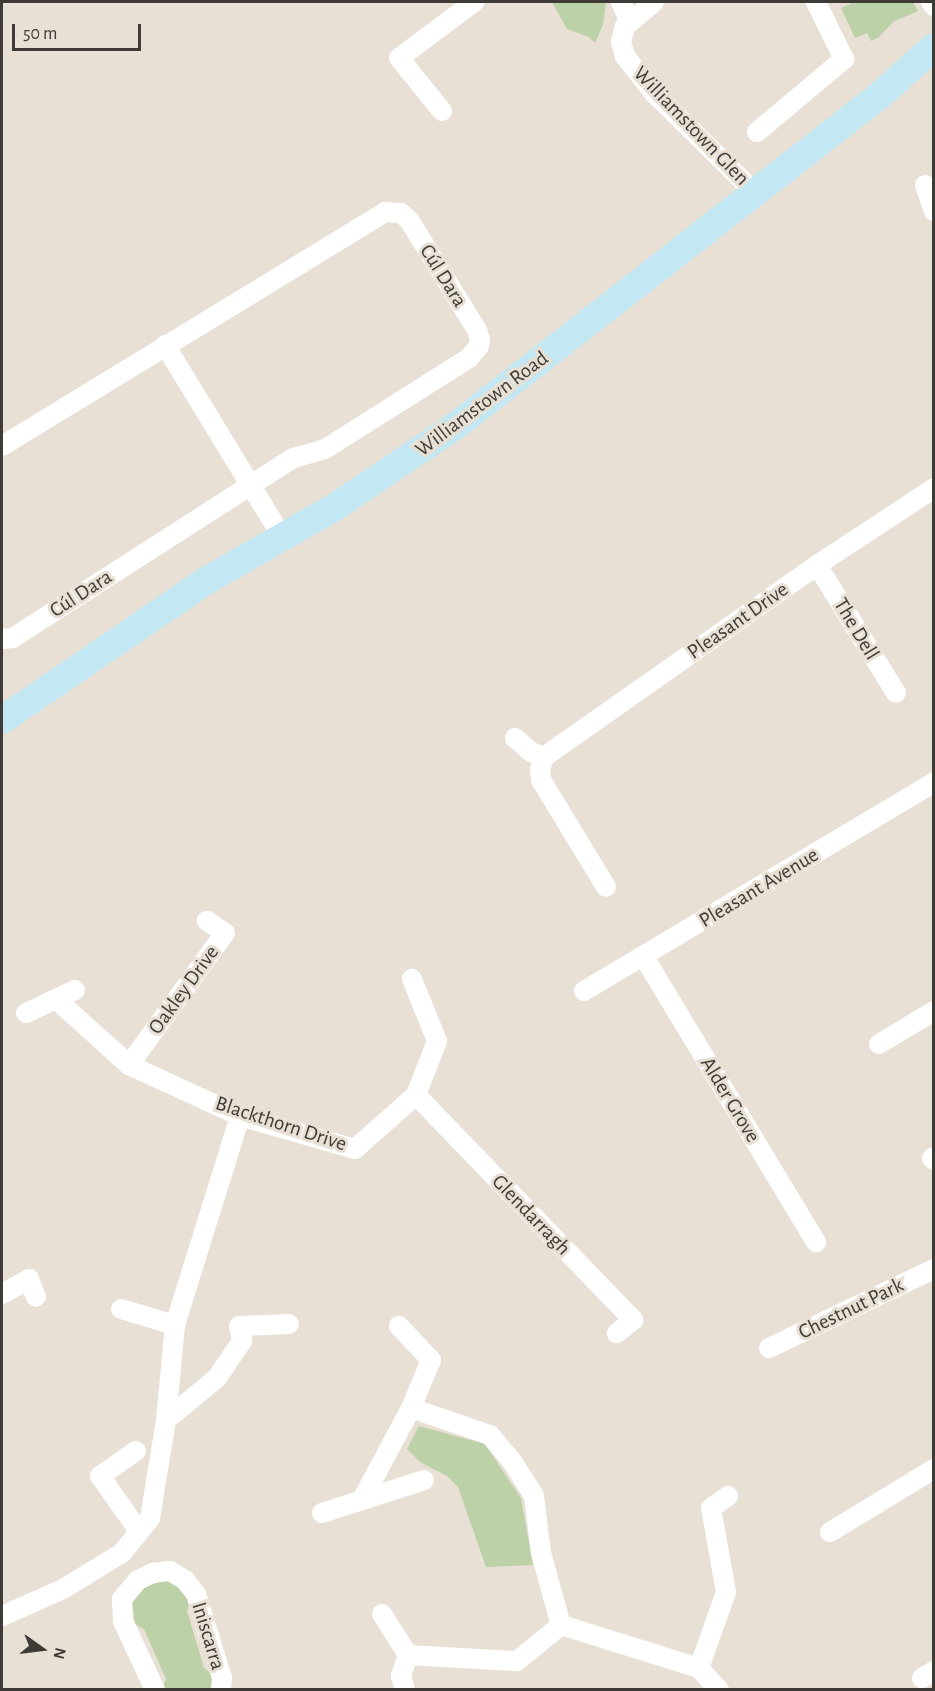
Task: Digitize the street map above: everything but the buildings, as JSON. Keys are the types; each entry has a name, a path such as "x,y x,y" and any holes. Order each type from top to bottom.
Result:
{"street":[{"path":"442,111 399,57 474,2"},
{"path":"621,2 630,22 654,2"},
{"name":"Williamstown Glen","path":"757,132 843,59 816,2"},
{"path":"931,2 933,6"},
{"name":"Williamstown Glen","path":"630,22 625,26 621,42 625,56 654,93 755,193"},
{"name":"Williamstown Road","path":"2,720 209,579 373,483 458,424 879,96 933,47"},
{"path":"925,186 933,207"},
{"name":"Cúl Dara","path":"2,446 370,219 385,212 401,213 409,220 477,330 479,346 469,358 324,449 293,458 13,638 2,639"},
{"path":"165,345 282,537"},
{"name":"Pleasant Drive","path":"544,757 817,565 933,488"},
{"name":"The Dell","path":"817,565 896,693"},
{"path":"515,738 531,752 544,757 540,769 541,780 606,886"},
{"name":"Pleasant Avenue","path":"584,991 933,782"},
{"name":"Oakley Drive","path":"129,1065 225,933 207,921"},
{"name":"Alder Grove","path":"644,957 816,1242"},
{"path":"412,979 437,1041 416,1095"},
{"path":"26,1013 75,990"},
{"name":"Blackthorn Drive","path":"57,1000 80,1018 129,1065 240,1116 355,1149 416,1095"},
{"path":"879,1044 933,1011"},
{"name":"Glendarragh","path":"416,1095 633,1320 617,1333"},
{"path":"2,1616 63,1589 122,1552 150,1518 166,1420 176,1325 240,1116"},
{"name":"Chestnut Park","path":"769,1348 933,1269"},
{"path":"2,1294 29,1279 36,1297"},
{"path":"120,1309 176,1325"},
{"path":"166,1420 217,1378 242,1341 239,1326 289,1324"},
{"path":"363,1498 411,1408 431,1360 399,1326"},
{"path":"411,1408 490,1435 512,1461 534,1496 541,1553 561,1625"},
{"path":"135,1451 100,1476 139,1532"},
{"path":"830,1532 933,1469"},
{"path":"322,1513 424,1480"},
{"path":"699,1668 726,1592 711,1508 728,1496"},
{"name":"Iniscarra","path":"155,1689 123,1621 122,1599 138,1580 153,1573 170,1571 185,1580 196,1594 222,1678 221,1689"},
{"path":"382,1614 408,1655"},
{"path":"408,1655 517,1662 561,1625"},
{"path":"561,1625 699,1668 719,1689"},
{"path":"405,1689 401,1676 408,1655"}],"green space":[{"path":"552,2 606,2 603,25 595,43 589,37 567,29"},
{"path":"855,2 913,2 918,11 893,22 879,37 871,41 867,33 855,38 841,8"},
{"path":"419,1426 485,1444 521,1498 533,1565 486,1567 458,1487 447,1476 420,1462 407,1449"},
{"path":"157,1580 172,1580 184,1589 190,1602 187,1611 204,1668 211,1673 214,1689 163,1688 166,1679 144,1629 135,1624 132,1600 140,1586"}]}
